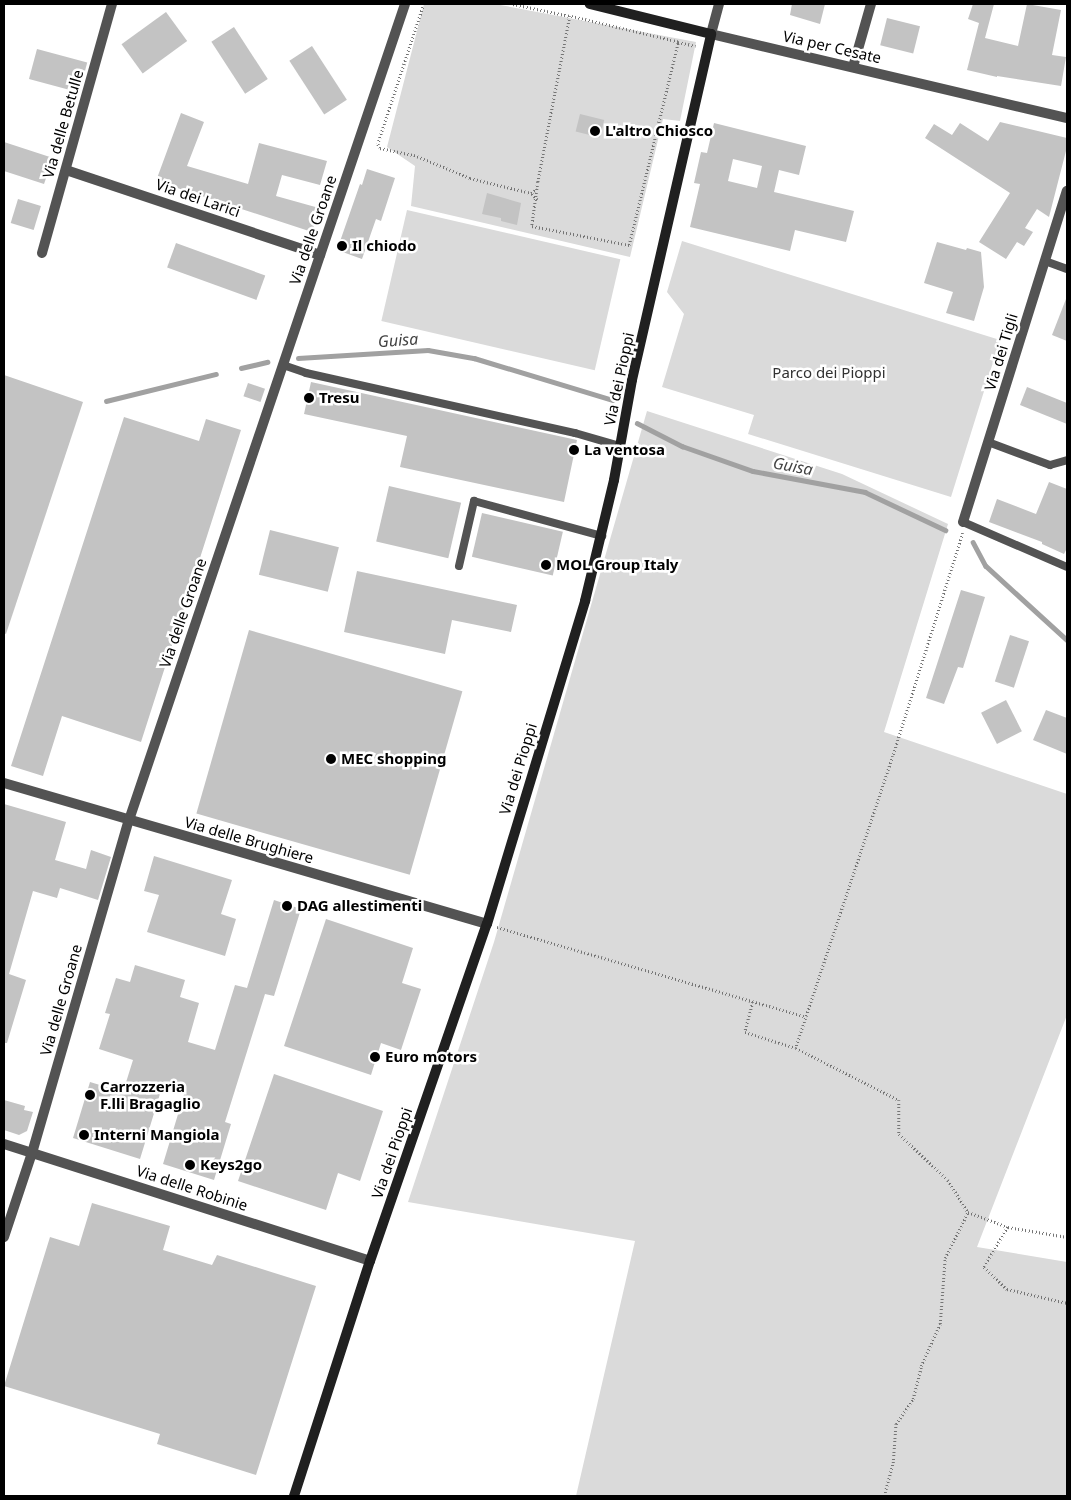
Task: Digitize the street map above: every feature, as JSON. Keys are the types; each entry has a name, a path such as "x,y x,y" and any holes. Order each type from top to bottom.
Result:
{"street":[{"name":"Via delle Betulle","path":"42,253 112,4"},
{"name":"Via delle Groane","path":"4,1237 32,1153 129,820 405,4"},
{"name":"Via per Cesate","path":"590,4 1067,118"},
{"path":"711,34 719,4"},
{"path":"853,67 871,4"},
{"name":"Via dei Pioppi","path":"294,1496 370,1261 487,924 585,601 602,536 632,380 711,34"},
{"name":"Via dei Larici","path":"66,170 320,255"},
{"name":"Via dei Tigli","path":"963,522 1067,191"},
{"name":"Via delle Brughiere","path":"4,783 487,924"},
{"name":"Via delle Robinie","path":"4,1144 370,1261"}],"lane":[{"path":"1045,261 1067,270"},
{"path":"283,364 306,372 574,433 620,446"},
{"path":"988,442 1050,465 1067,460"},
{"path":"459,566 474,501 602,536"},
{"path":"963,522 1067,567"}],"path":[{"path":"424,4 378,144 380,148 414,155 470,178 524,193 537,189"},
{"path":"512,4 708,48"},
{"path":"570,16 537,189 532,226 629,245 678,42"},
{"path":"531,192 537,200"},
{"path":"796,1048 896,747 962,537 963,522"},
{"path":"487,924 806,1017"},
{"path":"753,1002 745,1032 796,1048 899,1100 898,1134 948,1180 968,1212 1008,1227 1067,1237"},
{"path":"884,1496 893,1463 896,1424 913,1399 921,1366 940,1324 945,1258 968,1212"},
{"path":"1008,1227 984,1267 1007,1289 1067,1303"}],"green space":[{"path":"424,4 495,4 696,42 680,121 663,119 630,257 411,206 415,166 387,147"},
{"path":"407,210 620,259 595,370 381,321"},
{"name":"Parco dei Pioppi","path":"682,241 1000,340 951,497 748,434 754,415 662,387 684,314 667,292"},
{"path":"647,411 842,474 948,524 884,732 1067,794 1067,1015 977,1247 1067,1262 1067,1496 576,1496 635,1241 408,1202 494,942"}],"building":[{"path":"792,4 825,4 820,24 790,15"},
{"path":"973,4 994,4 985,38 1018,46 1027,4 1061,10 1052,55 1066,57 1061,86 997,77 967,70 979,23 968,19"},
{"path":"166,12 187,41 143,73 122,44"},
{"path":"887,18 920,26 913,53 880,45"},
{"path":"234,27 268,79 245,94 211,42"},
{"path":"312,46 347,100 324,114 289,61"},
{"path":"37,49 87,62 79,92 29,79"},
{"path":"181,113 204,122 187,166 248,184 259,143 327,161 320,185 282,175 276,196 319,208 312,232 156,181"},
{"path":"580,114 604,120 600,138 576,131"},
{"path":"1000,122 1067,138 1067,147 1049,217 1037,209 1025,228 1033,232 1024,246 1017,242 1006,259 979,242 1010,193 925,138 934,124 952,135 960,123 988,141"},
{"path":"714,123 806,146 799,175 779,170 774,192 854,211 846,242 795,230 790,251 690,227 700,184 694,183 701,152 707,153","holes":["733,159 762,166 757,188 728,181"]},
{"path":"4,142 53,158 44,184 4,171"},
{"path":"367,169 395,178 381,221 376,219 362,259 337,250"},
{"path":"487,193 521,203 517,225 501,221 501,218 482,214"},
{"path":"18,199 41,206 34,230 11,223"},
{"path":"937,242 981,252 984,287 974,321 946,313 953,292 924,283"},
{"path":"176,243 265,275 256,300 167,267"},
{"path":"1067,299 1067,341 1052,335"},
{"path":"4,375 83,402 6,634 4,633"},
{"path":"311,382 577,440 564,502 400,467 407,436 304,414"},
{"path":"248,383 265,389 260,402 243,396"},
{"path":"1027,387 1067,403 1067,424 1020,405"},
{"path":"124,417 199,441 206,419 241,430 141,742 62,716 43,776 11,766"},
{"path":"1049,482 1067,489 1067,548 1064,554 1042,544 1042,542 989,522 997,499 1036,514"},
{"path":"389,486 461,503 448,558 376,542"},
{"path":"482,513 563,532 553,576 472,557"},
{"path":"270,530 339,547 328,592 259,575"},
{"path":"357,571 517,605 511,632 452,620 445,654 344,632"},
{"path":"961,590 985,597 963,668 958,667 944,704 926,698"},
{"path":"249,630 462,691 410,875 196,814"},
{"path":"1010,635 1029,641 1014,688 995,682"},
{"path":"1006,700 1022,731 997,744 981,713"},
{"path":"1046,710 1067,718 1067,754 1033,740"},
{"path":"4,804 66,822 55,860 86,869 91,850 111,857 98,900 60,888 57,898 33,891 9,974 26,980 7,1043 4,1043"},
{"path":"154,856 232,880 221,914 236,919 225,956 147,932 159,895 144,891"},
{"path":"274,900 301,909 274,996 265,994 225,1122 231,1124 214,1180 163,1164 185,1091 163,1084 140,1159 73,1138 90,1082 123,1092 133,1060 99,1049 110,1014 105,1013 116,978 130,982 135,965 185,980 180,997 199,1003 188,1042 215,1050 235,985 247,988"},
{"path":"326,919 413,948 402,983 421,989 401,1050 381,1043 371,1075 284,1046"},
{"path":"274,1074 383,1111 360,1181 338,1173 326,1210 238,1181"},
{"path":"4,1100 25,1106 24,1110 33,1112 27,1131 19,1135 4,1130"},
{"path":"92,1203 170,1226 163,1250 212,1265 217,1255 316,1286 256,1475 157,1444 160,1434 4,1386 50,1237 79,1246"}],"waterway":[{"name":"Guisa","path":"298,358 428,350 474,358 613,400"},
{"name":"Guisa","path":"241,368 267,362"},
{"name":"Guisa","path":"106,401 216,374"},
{"name":"Guisa","path":"637,423 682,446 753,471 865,492 945,530"},
{"name":"Guisa","path":"973,542 986,566 1067,640"}],"place":[{"name":"L'altro Chiosco","path":"595,131"},
{"name":"Il chiodo","path":"342,246"},
{"name":"Tresu","path":"309,398"},
{"name":"La ventosa","path":"574,450"},
{"name":"MOL Group Italy","path":"546,565"},
{"name":"MEC shopping","path":"331,759"},
{"name":"DAG allestimenti","path":"287,906"},
{"name":"Euro motors","path":"375,1057"},
{"name":"Carrozzeria F.lli Bragaglio","path":"90,1095"},
{"name":"Interni Mangiola","path":"84,1135"},
{"name":"Keys2go","path":"190,1165"}]}
